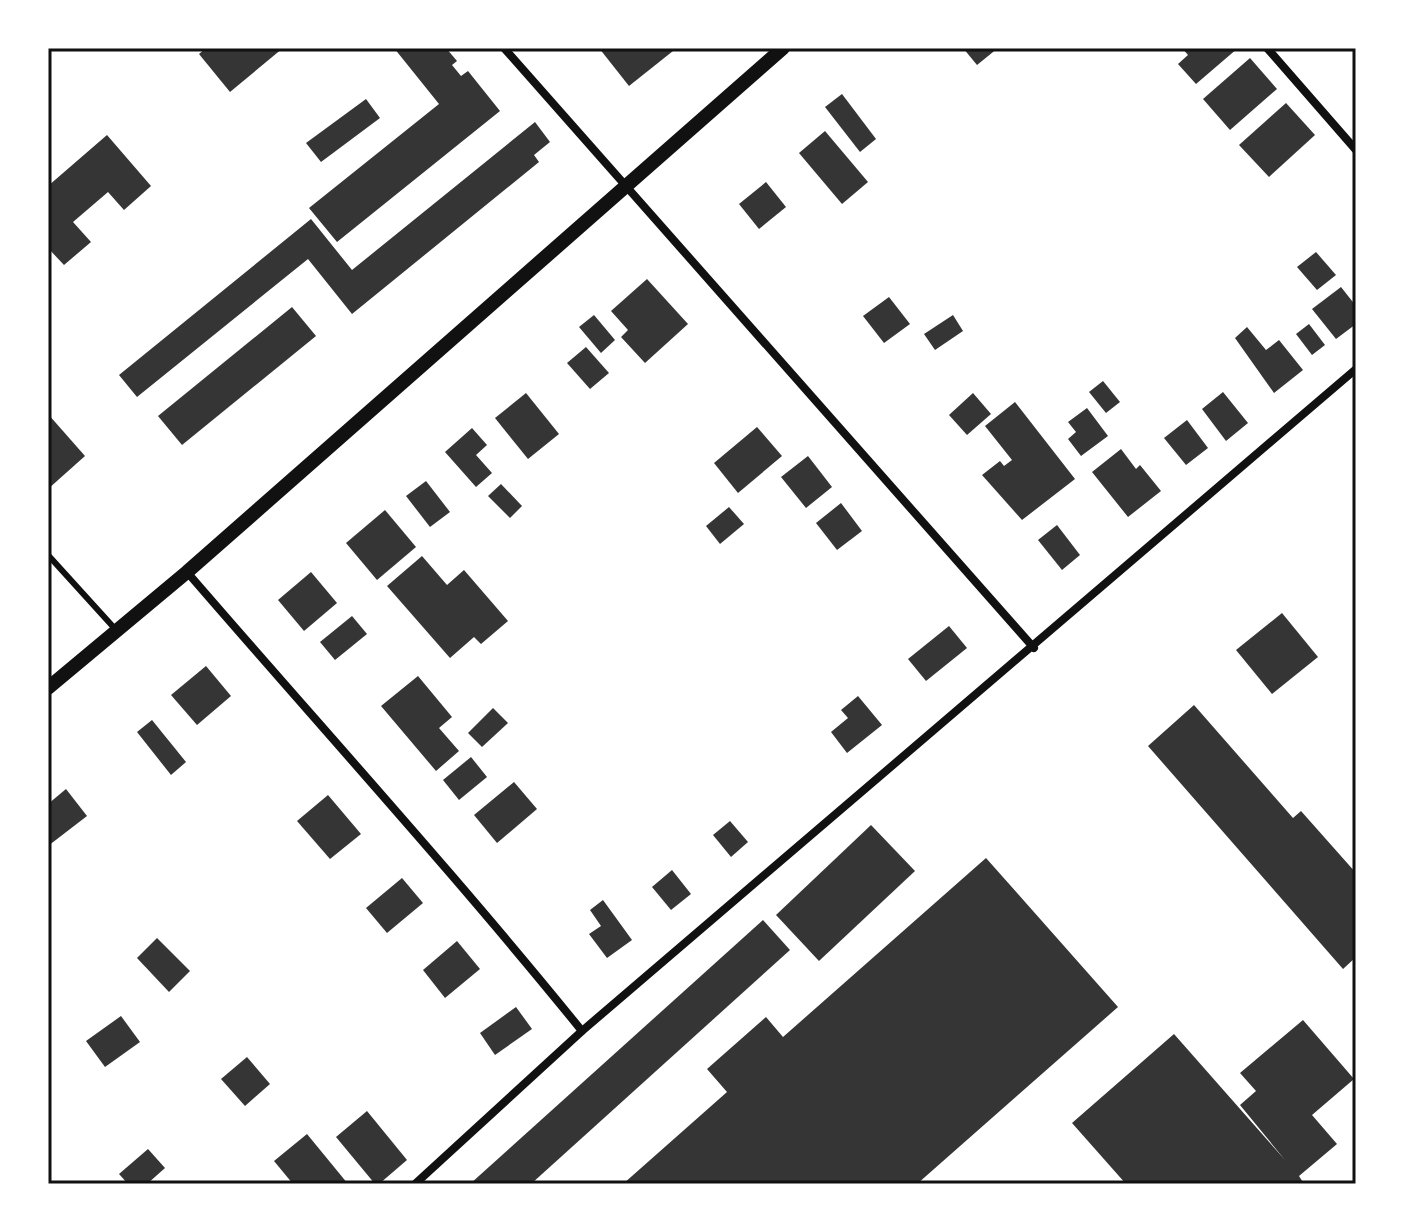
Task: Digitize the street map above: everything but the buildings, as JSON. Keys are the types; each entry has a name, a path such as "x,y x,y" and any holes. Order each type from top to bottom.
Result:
{"street":[{"path":"504,48 1034,648"},
{"path":"48,688 187,572 783,48"},
{"path":"1267,48 1356,150"},
{"path":"415,1184 582,1031 1034,648 1356,369"},
{"path":"187,572 418,840 493,921 582,1031"}],"lane":[{"path":"48,555 117,631"}]}
